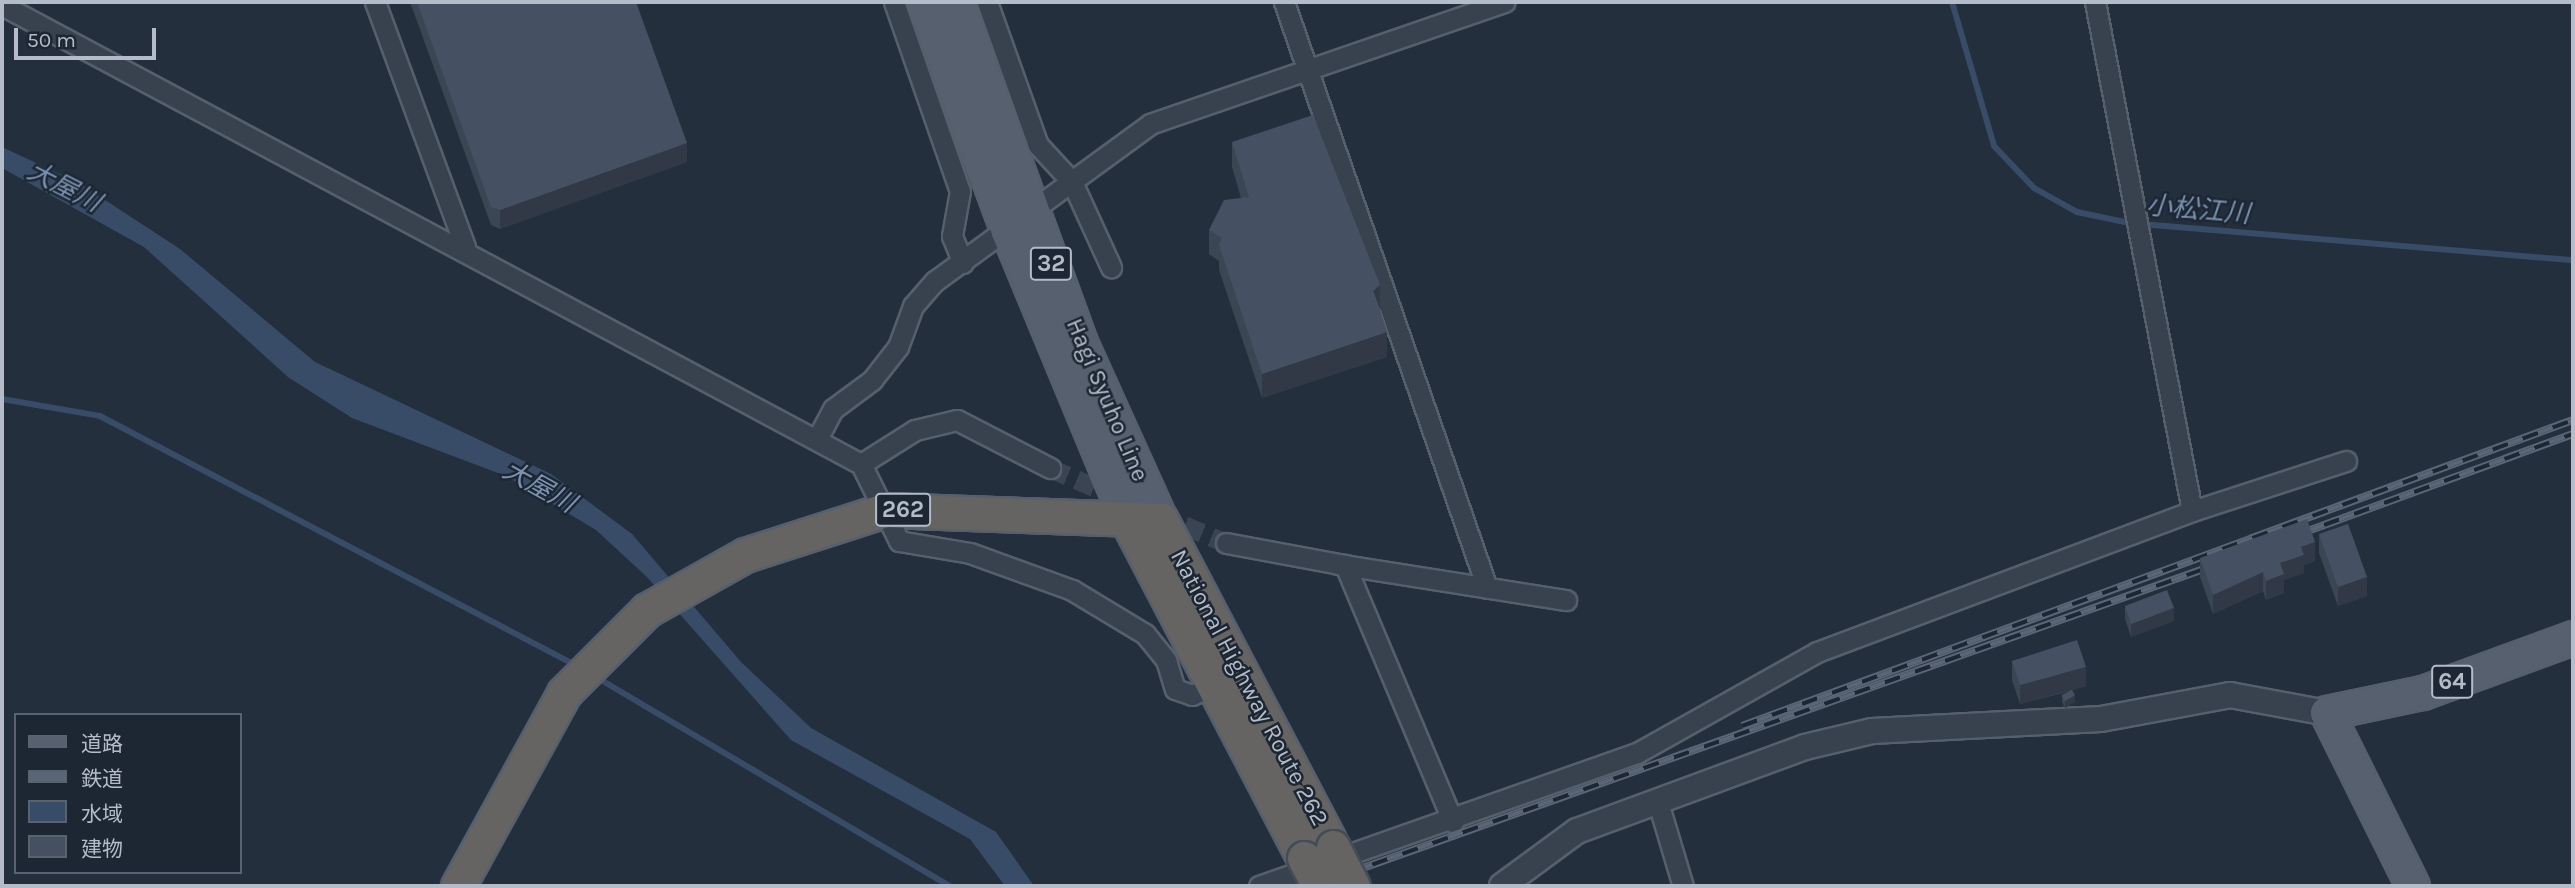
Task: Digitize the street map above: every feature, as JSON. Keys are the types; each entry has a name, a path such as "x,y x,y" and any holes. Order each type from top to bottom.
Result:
{"highway":[{"name":"National Highway Route 262","path":"458,886 564,693 647,610 691,580 803,533 885,510 1161,520 1318,864"},
{"name":"National Highway Route 262","path":"1127,520 1213,685 1318,864 1353,886"}],"main road":[{"name":"Hagi Syuho Line","path":"923,2 1007,232 1127,520"},
{"name":"Hagi Syuho Line","path":"957,2 1031,212 1082,345 1161,520"},
{"name":"64","path":"2327,713 2423,693 2573,638"},
{"path":"2327,713 2413,886"}],"street":[{"path":"375,2 465,247"},
{"path":"894,2 961,191 952,236 963,262"},
{"path":"987,2 1038,145 1072,182 1111,267"},
{"path":"1284,2 1487,588"},
{"path":"817,439 834,409 872,380 898,347 913,306 963,262 1150,124 1308,67 1504,2"},
{"path":"2095,2 2192,512"},
{"path":"2,5 465,247 861,464 899,541 1026,570 1145,634 1184,695 1213,685"},
{"path":"861,464 915,430 957,420 1050,468"},
{"path":"1259,886 1453,822 1637,753 1817,652 2192,512 2346,461"},
{"path":"1226,543 1338,564 1566,600"},
{"path":"1338,564 1345,565 1453,822"},
{"path":"1502,886 1577,831 1657,799 1805,747 1872,731 2101,719 2230,695 2327,713"},
{"path":"1657,799 1683,886"}],"water":[{"name":"大屋川","path":"2,147 79,183 180,249 315,362 551,474 632,534 741,662 811,728 996,832 1034,886 1005,886 970,839 791,740 647,577 596,530 506,476 352,418 288,377 144,247 2,168"}],"building":[{"path":"417,2 636,2 687,143 500,210 491,207"},
{"path":"1313,115 1380,285 1373,291 1387,332 1262,374 1219,245 1222,238 1209,230 1224,200 1249,197 1232,142"},
{"path":"2307,519 2315,542 2301,547 2304,555 2280,563 2284,574 2266,581 2263,572 2213,595 2200,558"},
{"path":"2348,524 2367,577 2338,587 2319,534"},
{"path":"2167,590 2174,608 2131,624 2125,606"},
{"path":"2077,640 2086,667 2020,685 2012,661"},
{"path":"2072,690 2075,695 2065,701 2062,695"}],"waterway":[{"name":"小松江川","path":"1952,2 1994,146 2034,188 2077,212 2129,223 2573,260"},
{"path":"2,399 100,416 577,666"},
{"path":"596,677 949,886"}],"tunnel":[{"path":"1050,468 1120,498"},
{"path":"1158,514 1226,543"}],"railway":[{"path":"1742,726 2573,420"},
{"path":"2294,536 2573,434"},
{"path":"1312,886 2218,564"}]}
